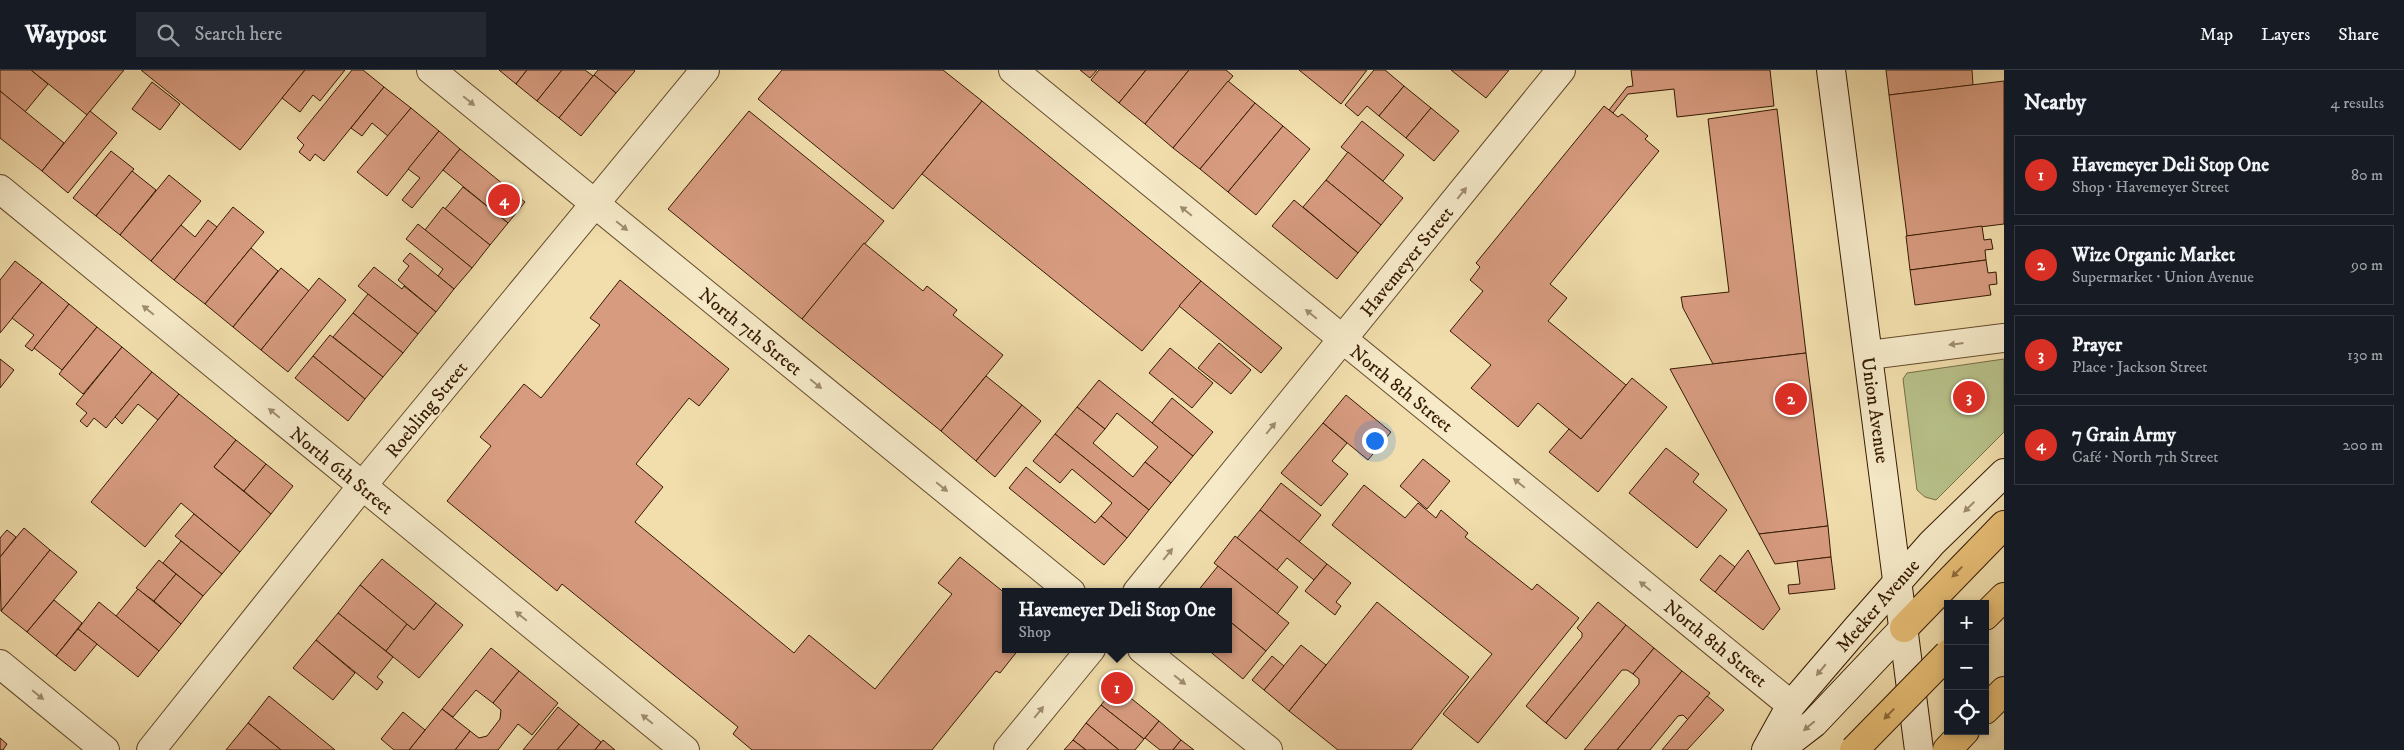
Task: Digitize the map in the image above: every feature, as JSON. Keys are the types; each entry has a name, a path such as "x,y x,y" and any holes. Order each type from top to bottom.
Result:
{"highway":[{"path":"1904,628 2004,525"},
{"path":"1989,612 2004,597"},
{"path":"1854,750 1944,658"},
{"path":"1989,706 2004,691"},
{"path":"1947,750 1961,735"}],"street":[{"name":"North 7th Street","path":"431,70 1066,588"},
{"name":"Roebling Street","path":"151,750 362,486 705,70"},
{"name":"North 8th Street","path":"1013,70 1791,705"},
{"name":"Havemeyer Street","path":"1141,588 1561,70"},
{"name":"Union Avenue","path":"1831,70 1919,750"},
{"name":"North 6th Street","path":"0,189 685,750"},
{"path":"1869,355 2004,338"},
{"name":"Meeker Avenue","path":"1766,750 1791,705 1898,580 1946,529 2004,473"},
{"path":"1779,750 1814,723 1904,628"},
{"path":"1008,750 1088,653"},
{"path":"1147,653 1268,750"},
{"path":"0,664 104,750"}],"green space":[{"path":"2004,359 2004,432 1936,500 1925,497 1917,490 1903,379 1907,373"}],"building":[{"path":"0,70 31,70 48,84 25,112 0,91"},
{"path":"31,70 124,70 87,115"},
{"path":"141,70 305,70 240,150"},
{"path":"305,70 345,70 320,101 313,95 300,112 282,98"},
{"path":"352,70 363,70 384,87 324,161 315,154 310,161 299,152 304,145 297,138"},
{"path":"499,70 527,70 516,84"},
{"path":"527,70 562,70 537,101 516,84"},
{"path":"562,70 585,70 593,76 559,118 537,101"},
{"path":"598,70 635,71 616,93 594,75"},
{"path":"782,70 943,70 982,101 893,209 758,99"},
{"path":"1080,70 1097,70 1090,78"},
{"path":"1099,70 1146,70 1119,103 1091,80"},
{"path":"1146,70 1189,70 1145,124 1119,103"},
{"path":"1189,70 1226,70 1233,76 1173,148 1145,124"},
{"path":"1299,70 1367,70 1341,104"},
{"path":"1374,70 1385,70 1404,86 1379,116 1367,106 1358,116 1345,105"},
{"path":"1451,70 1509,70 1486,98"},
{"path":"1631,70 1770,70 1774,106 1677,117 1674,89 1628,94 1613,113 1609,110 1627,87 1633,86"},
{"path":"1886,70 1972,70 1973,85 1889,95"},
{"path":"594,75 616,93 581,136 559,118"},
{"path":"1228,81 1255,103 1200,169 1173,148"},
{"path":"2004,81 2004,224 1907,236 1889,95"},
{"path":"152,82 180,104 160,130 132,109"},
{"path":"1404,86 1431,108 1406,138 1379,116"},
{"path":"384,87 411,108 388,136 372,123 362,136 351,128"},
{"path":"0,91 64,143 42,171 0,138"},
{"path":"982,101 1201,281 1142,351 922,174"},
{"path":"1255,103 1283,126 1228,192 1200,169"},
{"path":"1604,106 1618,117 1622,114 1648,136 1645,139 1659,151 1550,284 1567,298 1548,321 1626,385 1581,439 1538,403 1518,427 1471,388 1491,365 1450,331 1483,291 1470,280 1480,267 1476,263"},
{"path":"411,108 439,131 387,196 357,172"},
{"path":"1431,108 1459,131 1434,161 1406,138"},
{"path":"1777,109 1806,353 1713,364 1683,308 1681,297 1729,292 1708,119"},
{"path":"90,111 117,133 68,193 42,171"},
{"path":"749,111 884,221 802,319 668,209"},
{"path":"1362,121 1404,155 1383,181 1341,147"},
{"path":"1283,126 1310,149 1256,215 1228,192"},
{"path":"439,131 460,149 412,208 402,200 420,178 408,169"},
{"path":"460,149 525,202 508,223 443,170"},
{"path":"111,151 134,169 96,216 73,198"},
{"path":"1348,152 1403,198 1381,225 1326,180"},
{"path":"132,171 156,190 120,235 96,216"},
{"path":"169,175 201,201 151,261 120,235"},
{"path":"1326,180 1381,225 1358,253 1303,207"},
{"path":"463,187 508,223 490,245 445,209"},
{"path":"1294,200 1358,253 1337,279 1272,226"},
{"path":"233,207 264,232 205,304 174,280"},
{"path":"443,207 490,245 472,268 425,230"},
{"path":"208,220 217,227 174,280 151,261 181,225 195,237"},
{"path":"418,224 472,268 454,289 438,276 443,269 406,239"},
{"path":"1982,226 1984,240 1991,239 1993,249 1985,250 1986,260 1910,270 1906,236"},
{"path":"864,243 923,291 927,286 957,310 953,315 1003,355 941,431 802,319"},
{"path":"251,248 278,271 233,327 205,304"},
{"path":"410,253 454,289 436,312 398,280 409,266 403,261"},
{"path":"1986,260 1988,273 1996,272 1997,284 1989,285 1991,295 1915,305 1910,270"},
{"path":"15,261 42,282 0,333 0,280"},
{"path":"374,267 402,289 404,286 436,312 418,334 358,286"},
{"path":"281,268 309,291 261,350 233,327"},
{"path":"319,278 346,300 288,372 261,350"},
{"path":"620,280 729,369 699,406 689,398 636,464 663,487 635,522 794,653 809,635 875,689 952,594 938,583 960,557 1002,591 1002,653 1016,653 1000,673 996,671 932,750 752,750 733,734 738,727 562,584 557,591 447,501 491,446 480,437 524,384 541,398 600,325 590,318"},
{"path":"1201,281 1282,348 1261,373 1179,306"},
{"path":"42,282 69,304 32,351 25,346 34,335 12,318"},
{"path":"368,294 418,334 403,353 353,313"},
{"path":"69,304 97,327 62,370 34,348"},
{"path":"353,313 403,353 383,377 333,337"},
{"path":"97,327 122,347 83,394 59,374"},
{"path":"330,335 383,377 365,399 313,356"},
{"path":"1219,343 1251,370 1231,394 1198,368"},
{"path":"122,347 152,372 106,428 94,418 87,427 80,421 87,413 76,404"},
{"path":"1170,348 1213,383 1192,408 1149,373"},
{"path":"1806,353 1828,526 1759,534 1670,369"},
{"path":"313,356 365,399 348,421 295,378"},
{"path":"0,359 14,370 0,388"},
{"path":"152,372 179,394 158,420 138,404 122,424 115,417"},
{"path":"986,376 1022,405 976,461 941,431"},
{"path":"1632,378 1667,407 1598,492 1549,452 1569,429 1581,439"},
{"path":"1099,380 1193,456 1171,483 1145,462 1158,447 1117,413 1105,429 1077,407"},
{"path":"179,394 236,440 214,467 271,514 240,552 181,503 145,547 91,502"},
{"path":"1346,395 1391,432 1368,460 1323,423"},
{"path":"1172,398 1213,432 1193,456 1152,423"},
{"path":"1022,405 1041,421 995,477 976,461"},
{"path":"1077,407 1105,429 1093,443 1133,477 1145,462 1171,483 1149,510 1055,434"},
{"path":"1323,423 1347,443 1332,461 1348,474 1321,506 1281,473"},
{"path":"1055,434 1149,510 1127,538 1101,516 1112,503 1072,469 1060,483 1033,461"},
{"path":"236,440 266,464 244,491 214,467"},
{"path":"1666,448 1699,474 1693,482 1727,510 1697,548 1629,493"},
{"path":"1423,459 1450,481 1427,509 1400,486"},
{"path":"266,464 293,486 271,514 244,491"},
{"path":"1026,467 1095,523 1101,516 1127,538 1104,565 1009,488"},
{"path":"1281,483 1321,515 1299,542 1260,510"},
{"path":"1364,485 1405,518 1418,503 1436,518 1441,510 1468,533 1465,537 1532,590 1537,584 1579,618 1478,743 1443,714 1492,654 1332,525"},
{"path":"1260,510 1327,564 1314,580 1287,558 1277,570 1237,538"},
{"path":"194,514 240,552 222,574 175,536"},
{"path":"1828,526 1831,557 1775,564 1759,534"},
{"path":"24,528 50,550 1,611 0,557"},
{"path":"7,530 16,537 0,557 0,538"},
{"path":"1235,536 1298,587 1277,614 1214,563"},
{"path":"181,541 222,574 203,596 163,563"},
{"path":"50,550 77,572 27,632 1,611"},
{"path":"1748,550 1780,609 1763,630 1715,592"},
{"path":"1720,555 1735,567 1715,592 1700,580"},
{"path":"1831,557 1835,589 1789,594 1788,585 1800,584 1797,561"},
{"path":"382,559 436,603 414,630 360,585"},
{"path":"159,560 176,574 154,601 136,588"},
{"path":"1327,564 1351,583 1336,602 1341,606 1335,615 1305,591"},
{"path":"1218,566 1289,623 1266,651 1232,623 1232,588 1200,588"},
{"path":"176,574 203,596 181,624 154,601"},
{"path":"360,585 407,624 386,651 338,613"},
{"path":"138,589 181,624 159,651 116,616"},
{"path":"54,600 82,623 56,656 27,632"},
{"path":"99,602 159,651 138,677 78,629"},
{"path":"1377,602 1469,677 1411,750 1338,750 1289,711"},
{"path":"1598,602 1626,625 1546,723 1526,706 1582,637 1582,633 1577,628"},
{"path":"436,603 463,625 419,678 386,651 407,624 414,630"},
{"path":"338,613 393,657 377,677 383,682 377,690 316,640"},
{"path":"1232,623 1266,651 1243,679 1212,653 1232,653"},
{"path":"1626,625 1654,648 1633,674 1627,670 1622,670 1566,739 1546,723"},
{"path":"78,629 97,644 75,671 56,656"},
{"path":"316,640 355,673 333,700 293,668"},
{"path":"1301,645 1326,665 1289,711 1264,690"},
{"path":"491,648 519,671 493,703 476,690 453,717 442,709"},
{"path":"1654,648 1682,671 1617,750 1584,750 1639,684 1639,679 1633,674"},
{"path":"1272,656 1284,666 1264,690 1252,680"},
{"path":"519,671 558,703 532,735 518,724 498,750 455,750 470,731 479,738 487,736 500,719 501,710 493,703"},
{"path":"1682,671 1710,693 1688,720 1683,715 1678,716 1650,750 1617,750"},
{"path":"1116,686 1159,721 1144,739 1101,705"},
{"path":"269,696 335,750 281,750 248,723"},
{"path":"1707,696 1724,710 1687,750 1662,750"},
{"path":"1101,705 1144,739 1135,750 1119,750 1086,723"},
{"path":"558,707 579,724 557,750 523,750"},
{"path":"442,709 470,731 455,750 409,750"},
{"path":"403,712 425,730 409,750 394,750 381,739"},
{"path":"1159,721 1181,740 1173,750 1160,750 1145,738"},
{"path":"248,723 281,750 226,750"},
{"path":"1086,723 1119,750 1086,750 1073,740"},
{"path":"579,724 601,742 595,750 557,750"},
{"path":"0,738 7,744 3,750 0,750"},
{"path":"603,740 615,750 595,750"},
{"path":"1073,740 1086,750 1064,750"},
{"path":"1181,740 1194,750 1173,750"}],"place":[{"name":"7 Grain Army","path":"504,200"},
{"name":"Prayer","path":"1969,397"},
{"name":"Wize Organic Market","path":"1791,399"},
{"name":"Havemeyer Deli Stop One","path":"1117,688"}]}
